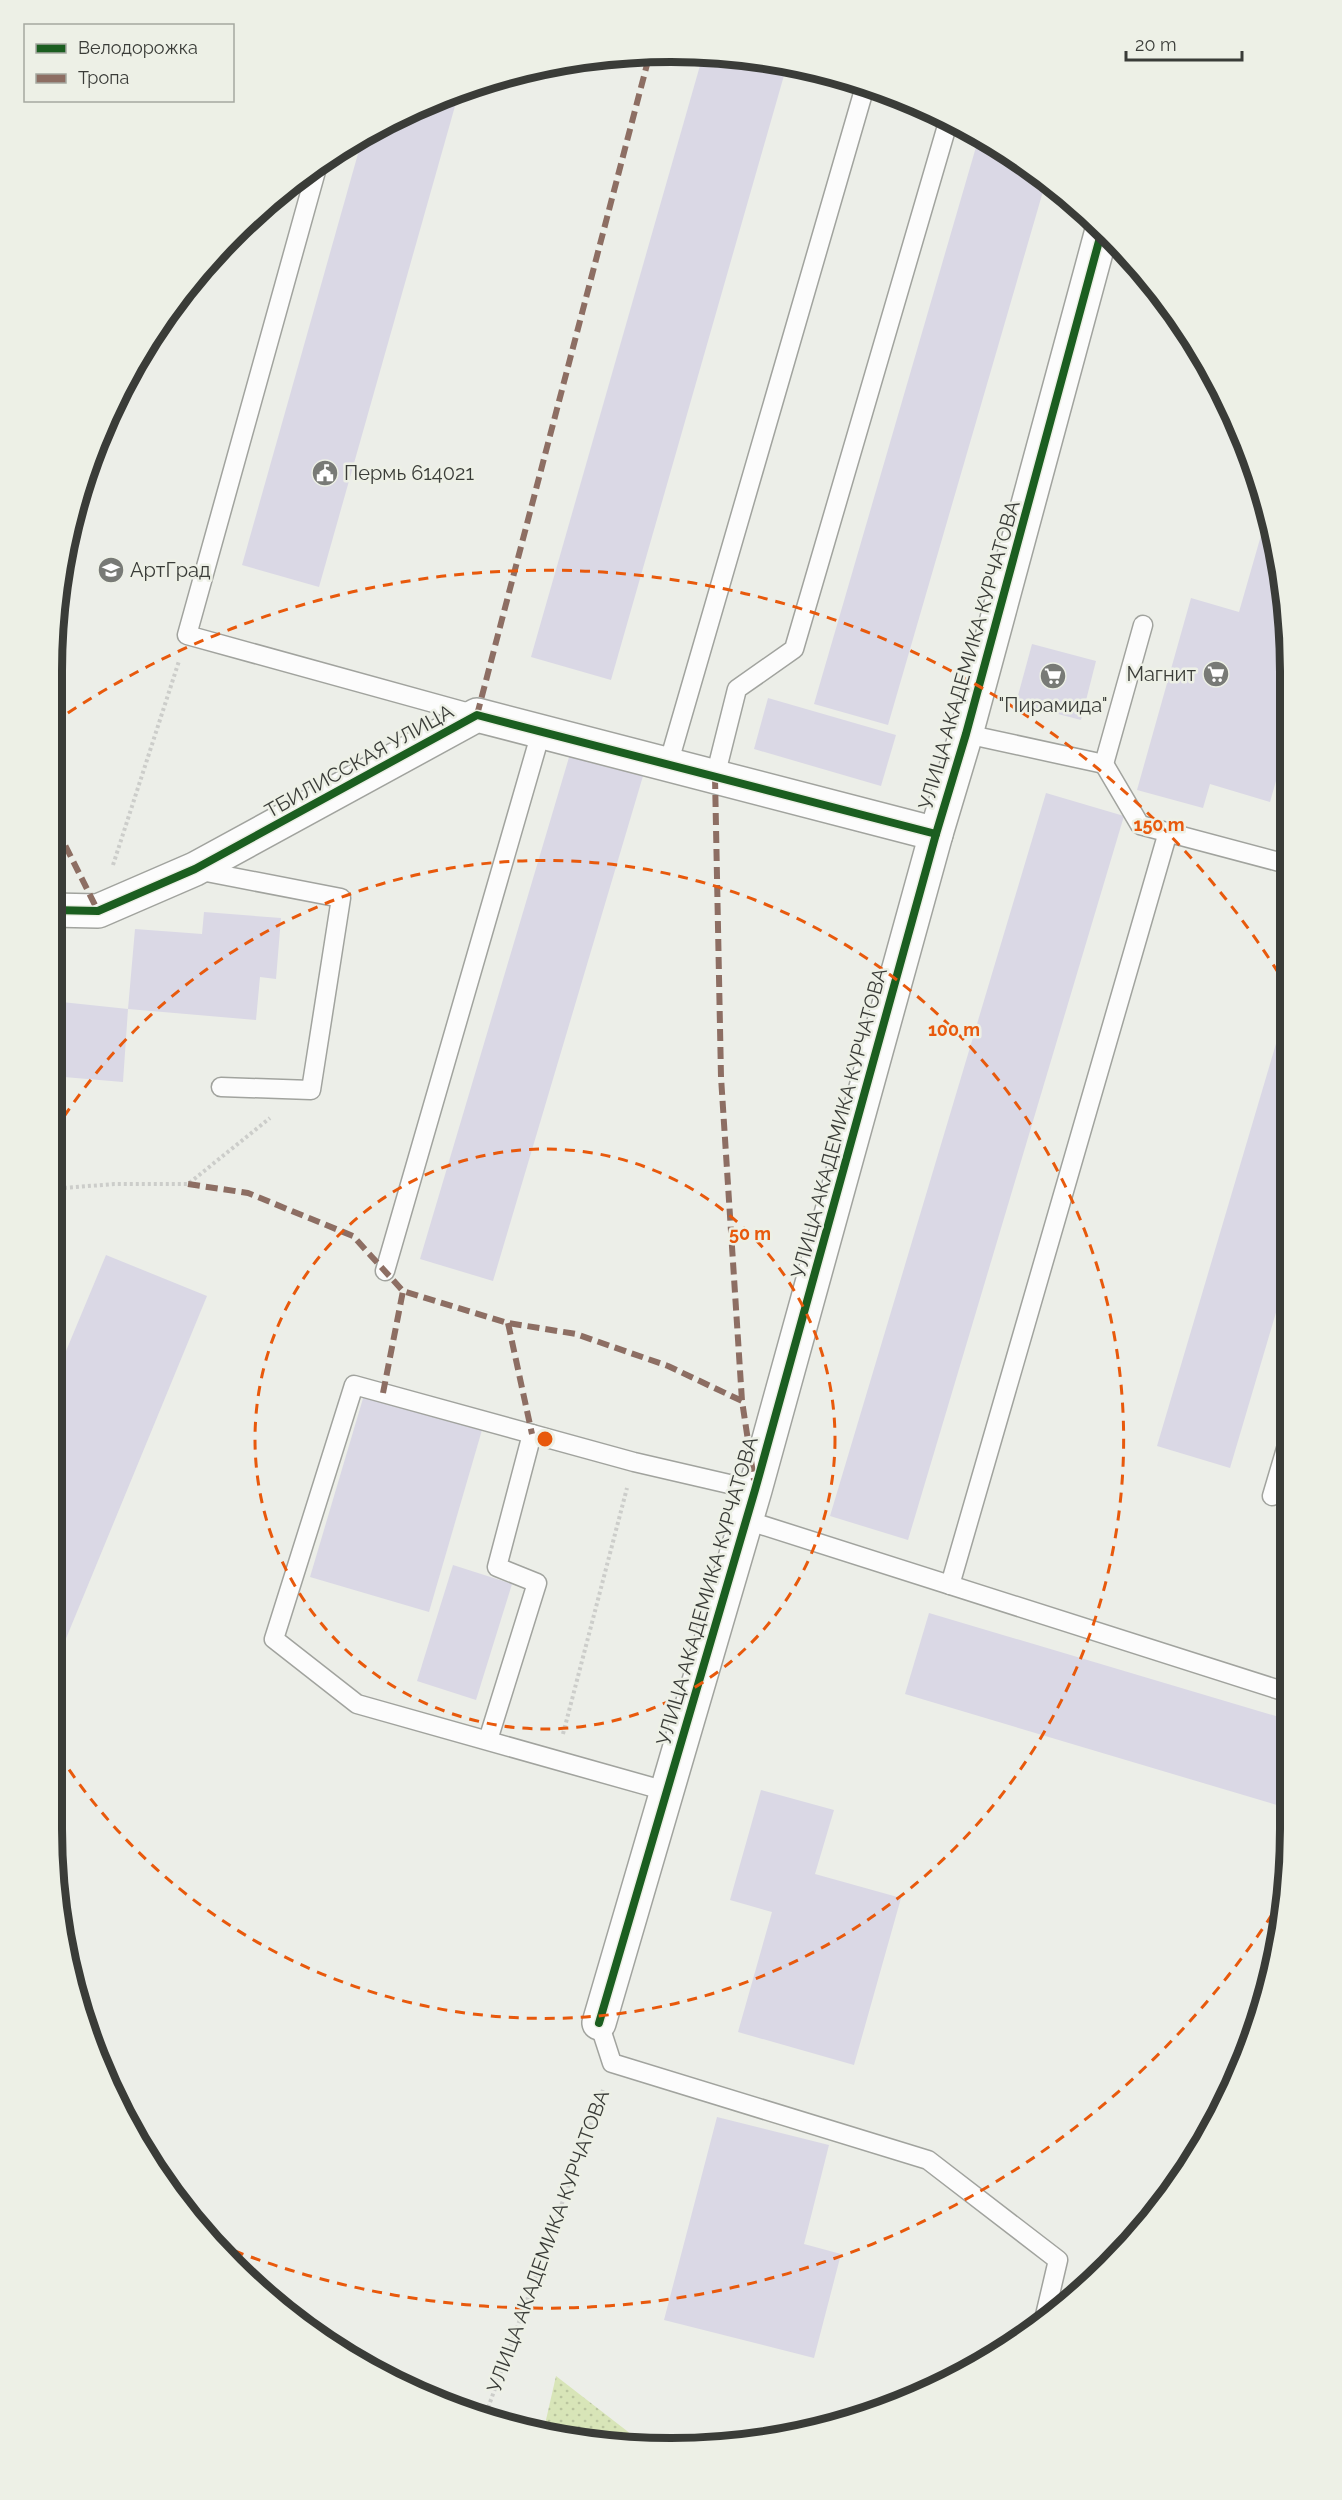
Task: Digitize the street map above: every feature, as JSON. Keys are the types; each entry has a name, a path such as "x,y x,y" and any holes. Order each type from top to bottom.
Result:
{"street":[{"name":"УЛИЦА АКАДЕМИКА КУРЧАТОВА","path":"599,2023 751,1505 936,834 966,734 1100,238"},
{"name":"ТБИЛИССКАЯ УЛИЦА","path":"62,910 98,911 195,869 477,715 936,834"}],"lane":[{"path":"668,765 863,93"},
{"path":"715,777 737,689 794,649 947,127"},
{"path":"315,177 187,635 477,715"},
{"path":"1143,625 1104,764 1140,825 1280,862"},
{"path":"385,1271 541,732"},
{"path":"966,734 1104,764"},
{"path":"950,1585 1168,832"},
{"path":"195,869 341,898 312,1090 221,1087"},
{"path":"666,1791 357,1704 274,1639 354,1385 634,1462 751,1505 950,1585 1280,1690"},
{"path":"488,1740 537,1583 497,1567 532,1434"},
{"path":"1272,1496 1280,1469"},
{"path":"599,2023 612,2063 928,2160 1058,2260 1045,2310"}],"path":[{"path":"98,911 187,635"},
{"path":"62,1188 114,1184 188,1184 256,1128 312,1090"},
{"path":"557,1759 634,1462"}],"green space":[{"path":"556,2376 635,2437 591,2433 545,2425"}],"building":[{"path":"701,63 785,72 611,680 531,657"},
{"path":"456,101 319,587 242,565 360,147 401,124"},
{"path":"954,131 968,139 953,134"},
{"path":"976,147 989,151 1044,189 888,725 814,704"},
{"path":"1263,527 1275,591 1280,671 1280,767 1270,802 1210,784 1203,808 1137,790 1191,598 1239,612"},
{"path":"1032,644 1096,661 1081,720 1016,703"},
{"path":"768,698 896,735 881,786 754,749"},
{"path":"570,754 643,776 493,1281 420,1259"},
{"path":"1046,793 1124,816 908,1540 830,1516"},
{"path":"204,912 281,918 276,979 260,977 256,1020 128,1009 135,929 202,934"},
{"path":"62,1002 128,1009 123,1082 62,1077"},
{"path":"1280,1030 1280,1299 1230,1468 1157,1446"},
{"path":"106,1255 207,1296 62,1648 62,1361"},
{"path":"364,1395 482,1430 429,1612 310,1577"},
{"path":"453,1565 512,1584 476,1700 417,1681"},
{"path":"929,1613 1280,1717 1280,1806 905,1694"},
{"path":"761,1790 834,1810 815,1874 901,1898 854,2065 738,2032 772,1912 730,1900"},
{"path":"717,2117 829,2145 804,2244 841,2254 814,2358 664,2320"}],"marked path":[{"path":"477,715 647,63"},
{"path":"715,777 721,1077 742,1401"},
{"path":"62,839 98,911"},
{"path":"188,1184 248,1193 353,1236 403,1291 508,1323 576,1334 668,1366 742,1401 754,1480"},
{"path":"383,1393 403,1291"},
{"path":"508,1323 532,1434"}],"cycle path":[{"path":"599,2023 755,1490 936,834 966,734 1100,238"},
{"path":"62,910 98,911 195,869 477,715 936,834"}],"place":[{"name":"Пермь 614021","path":"325,473"},
{"name":"АртГрад","path":"111,570"},
{"name":"Магнит","path":"1216,674"},
{"name":"\"Пирамида\"","path":"1053,676"}]}
